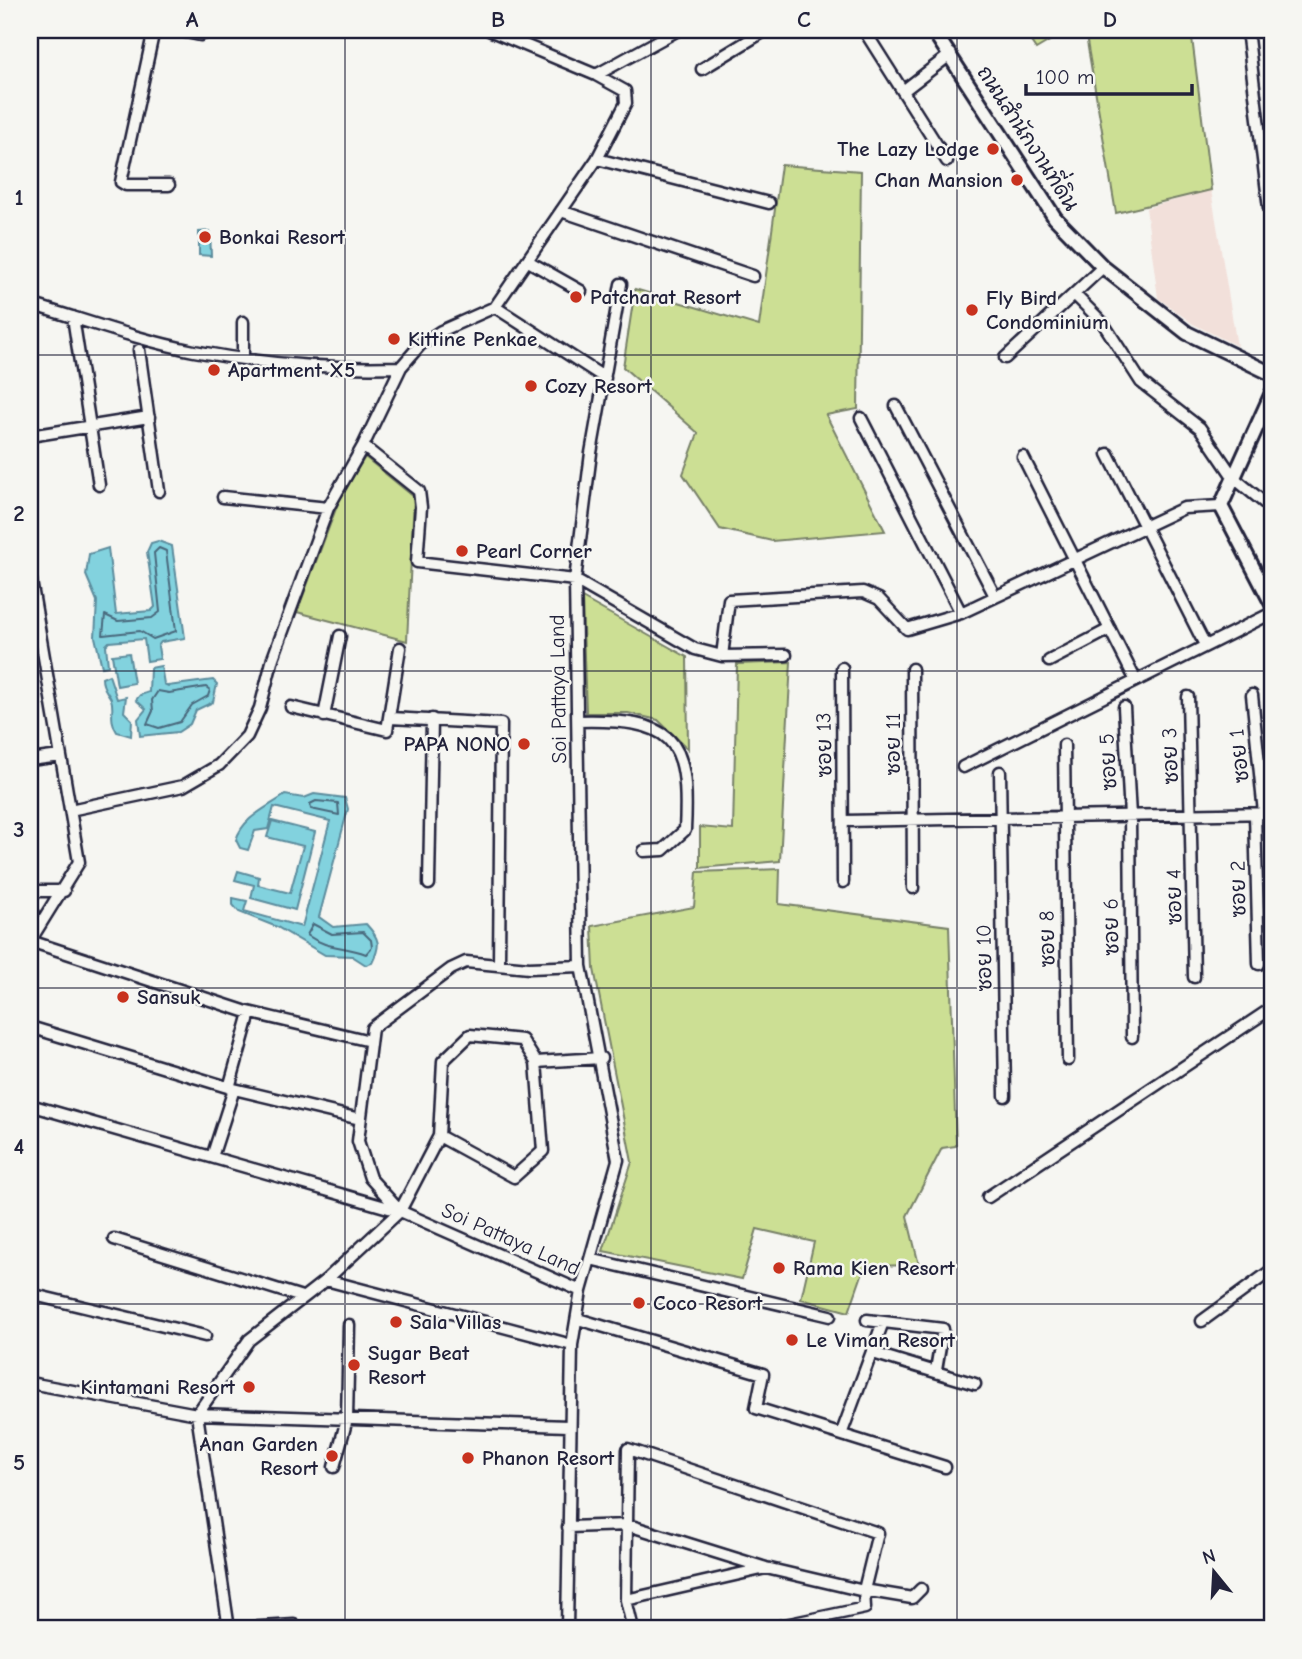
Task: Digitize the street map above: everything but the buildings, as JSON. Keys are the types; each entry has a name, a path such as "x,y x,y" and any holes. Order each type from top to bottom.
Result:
{"street":[{"path":"154,30 121,182 126,185 170,185"},
{"path":"176,30 200,35 214,30"},
{"path":"70,810 183,786 209,772 243,741 261,708 273,658 328,508 363,446 401,367 420,345 441,331 495,307 597,159 627,99 625,91 596,75 489,30"},
{"path":"500,36 512,30"},
{"path":"596,75 678,30"},
{"path":"702,69 766,30"},
{"path":"864,30 947,161"},
{"name":"ถนนสำนักงานที่ดิน","path":"933,30 951,54 1050,213 1103,267 1187,333 1272,374"},
{"path":"1247,30 1269,208 1272,208"},
{"path":"903,91 951,54"},
{"path":"597,159 769,202"},
{"path":"561,211 753,276"},
{"path":"528,261 581,291"},
{"path":"1005,358 1103,267"},
{"name":"Soi Pattaya Land","path":"581,966 530,968 466,962 451,969 372,1028 358,1141 370,1178 400,1211 581,1292 618,1160 606,1106 601,1058 581,966 575,580 591,453 621,284"},
{"path":"1075,295 1103,323 1149,391 1206,434 1234,478 1272,509"},
{"path":"30,304 192,350 243,358 367,368 401,367"},
{"path":"495,307 605,378"},
{"path":"73,317 99,485"},
{"path":"243,321 243,358"},
{"path":"139,350 159,491"},
{"path":"1221,506 1269,416 1272,393"},
{"path":"896,406 995,596"},
{"path":"30,436 149,417"},
{"path":"861,418 961,612"},
{"path":"363,446 419,491 421,506 417,562 575,580 695,649 722,656 786,654"},
{"path":"1108,454 1205,645"},
{"path":"1023,457 1135,679"},
{"path":"223,497 328,508"},
{"path":"722,656 729,600 863,593 879,599 907,629 961,612 1145,523 1184,508 1221,506"},
{"path":"1221,506 1272,604"},
{"path":"30,575 33,618 79,862 64,891 30,941 250,1013 370,1041"},
{"path":"963,767 1272,613"},
{"path":"1049,660 1110,629"},
{"path":"324,716 340,636"},
{"path":"291,707 387,730 400,649"},
{"name":"ซอย 13","path":"842,668 845,821 843,882"},
{"name":"ซอย 11","path":"912,669 914,888"},
{"name":"ซอย 1","path":"1252,695 1264,813"},
{"name":"ซอย 3","path":"1188,697 1191,815"},
{"name":"ซอย 5","path":"1124,707 1130,816"},
{"path":"391,718 501,724 499,964"},
{"path":"429,884 432,719"},
{"path":"578,722 626,720 656,730 680,753 687,786 685,830 663,850 645,851"},
{"name":"ซอย 8","path":"1064,745 1068,1060"},
{"path":"30,760 60,756"},
{"name":"ซอย 10","path":"1000,772 1005,1096"},
{"path":"845,821 1264,813"},
{"name":"ซอย 2","path":"1259,964 1264,813"},
{"name":"ซอย 4","path":"1191,815 1194,977"},
{"name":"ซอย 6","path":"1130,816 1132,1037"},
{"path":"30,891 64,891"},
{"path":"988,1196 1272,1008"},
{"path":"212,1157 250,1013"},
{"path":"30,1027 232,1088 360,1119"},
{"path":"294,1629 294,1625 229,1629 197,1415 250,1340 326,1280 400,1211 439,1136 443,1061 470,1035 522,1040 536,1062 543,1151 514,1177 439,1136"},
{"path":"536,1062 601,1058"},
{"path":"30,1105 400,1211"},
{"path":"114,1239 302,1297"},
{"path":"590,1259 830,1316"},
{"path":"1202,1321 1272,1270"},
{"path":"326,1280 572,1345"},
{"path":"567,1629 568,1426 572,1345 581,1292"},
{"path":"30,1294 205,1336"},
{"path":"578,1319 763,1374 756,1408 945,1467"},
{"path":"867,1320 943,1329 936,1370"},
{"path":"842,1433 883,1322"},
{"path":"334,1467 347,1419 349,1325"},
{"path":"873,1353 975,1384"},
{"path":"30,1383 197,1415 568,1426"},
{"path":"633,1629 626,1600 628,1449 878,1532 864,1591 865,1608 766,1629"},
{"path":"568,1527 628,1525 766,1568 864,1591 912,1598 921,1589"},
{"path":"626,1600 766,1568"}],"shaded area":[{"path":"1211,190 1237,346 1193,324 1158,298 1146,208"}],"green space":[{"path":"1023,30 1068,30 1036,49"},
{"path":"1085,30 1191,30 1211,190 1116,213"},
{"path":"781,165 861,171 858,409 826,415 885,531 772,541 720,529 683,474 698,433 623,367 635,289 759,326"},
{"path":"365,457 414,497 407,641 297,612 340,498"},
{"path":"582,598 687,657 688,749 658,720 628,713 586,713"},
{"path":"791,662 780,861 700,868 700,827 733,830 737,664"},
{"path":"780,869 779,904 949,926 956,1146 942,1148 907,1216 919,1265 865,1266 849,1312 801,1299 814,1242 757,1229 742,1279 603,1251 632,1162 594,969 592,926 694,907 697,872"}],"water":[{"path":"210,231 211,256 199,255 199,232"},
{"path":"158,541 172,546 185,638 161,642 158,646 160,659 147,661 144,639 109,642 106,645 108,666 102,667 95,637 97,601 86,575 89,554 108,548 116,614 151,611 155,607 147,552 151,543"},
{"path":"129,653 134,683 117,686 112,655"},
{"path":"161,666 164,684 168,686 213,680 217,684 213,702 196,710 190,724 178,732 140,736 138,719 146,709 136,700 140,695 149,692 150,668"},
{"path":"109,675 117,699 126,697 124,712 132,720 131,736 117,732 114,727 111,699 102,681 102,678"},
{"path":"314,794 345,798 348,809 319,917 333,927 366,924 374,934 378,947 372,963 366,965 352,956 325,955 277,927 239,912 233,905 233,898 247,901 244,911 302,927 330,821 274,807 268,829 255,831 248,850 240,848 236,840 250,819 285,795 304,798"},
{"path":"272,821 315,832 295,910 251,898 254,885 235,880 238,871 259,877 258,885 290,893 303,846 267,837"}],"place":[{"name":"The Lazy Lodge","path":"993,149"},
{"name":"Chan Mansion","path":"1017,180"},
{"name":"Bonkai Resort","path":"205,237"},
{"name":"Patcharat Resort","path":"576,297"},
{"name":"Fly Bird Condominium","path":"972,310"},
{"name":"Kittine Penkae","path":"394,339"},
{"name":"Apartment X5","path":"214,370"},
{"name":"Cozy Resort","path":"531,386"},
{"name":"Pearl Corner","path":"462,551"},
{"name":"PAPA NONO","path":"524,744"},
{"name":"Sansuk","path":"123,997"},
{"name":"Rama Kien Resort","path":"779,1268"},
{"name":"Coco Resort","path":"639,1303"},
{"name":"Sala Villas","path":"396,1322"},
{"name":"Le Viman Resort","path":"792,1340"},
{"name":"Sugar Beat Resort","path":"354,1365"},
{"name":"Kintamani Resort","path":"249,1387"},
{"name":"Anan Garden Resort","path":"332,1456"},
{"name":"Phanon Resort","path":"468,1458"}]}
